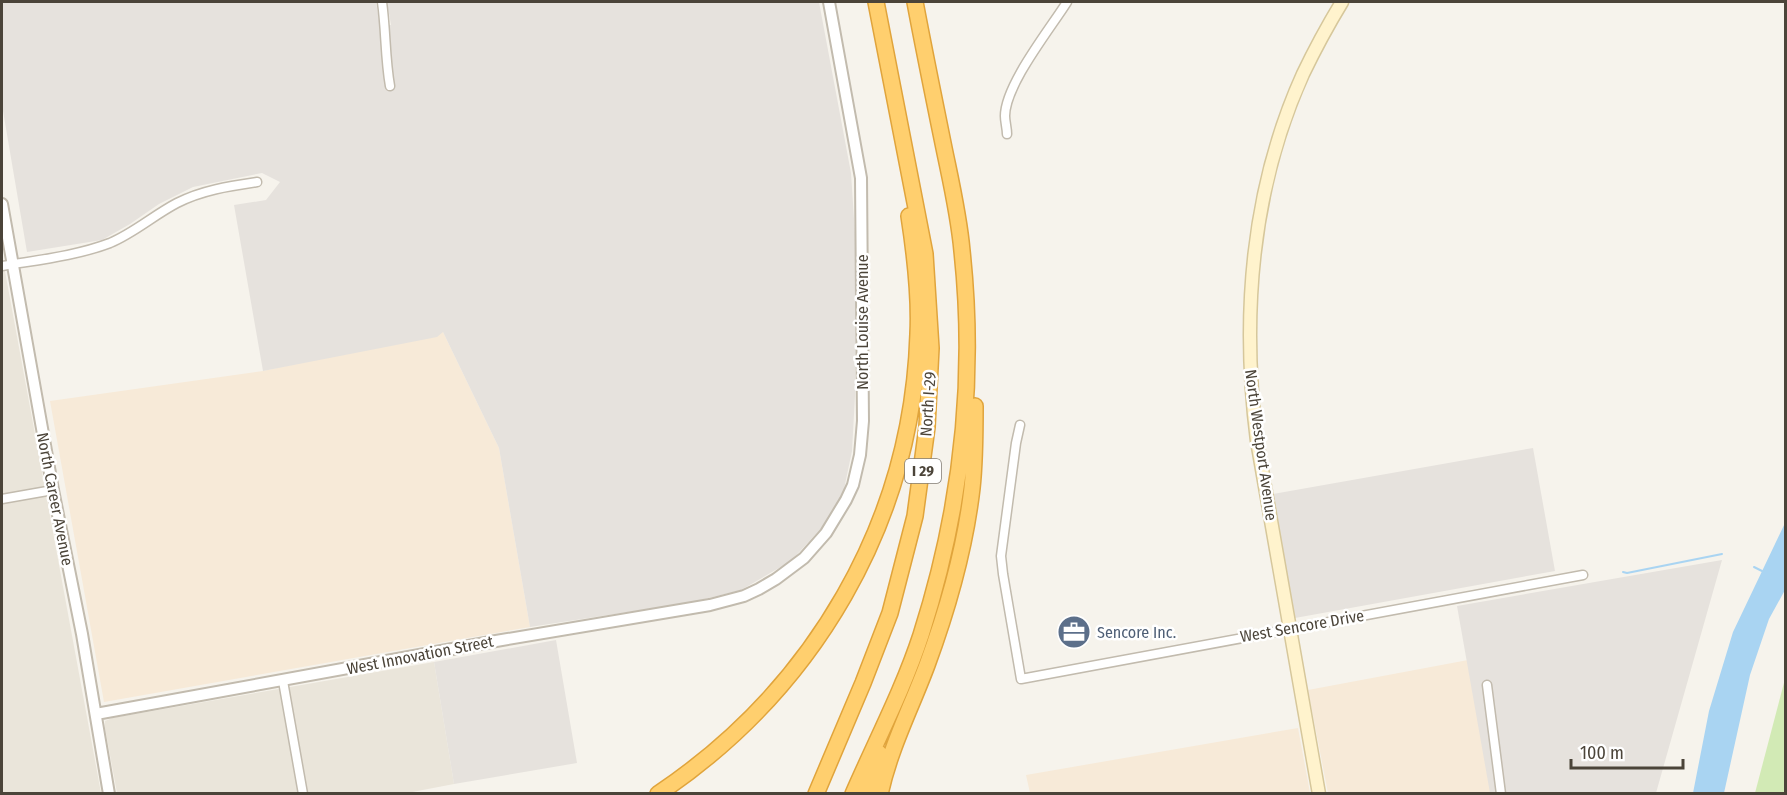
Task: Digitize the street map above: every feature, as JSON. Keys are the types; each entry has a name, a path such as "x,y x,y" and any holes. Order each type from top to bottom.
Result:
{"highway":[{"name":"North I-29","path":"816,794 890,613 912,527 924,462 931,375 929,293 922,235 876,2"},
{"name":"I 29","path":"853,794 902,686 929,609 951,521 965,420 968,341 963,251 915,2"},
{"path":"658,794 720,747 762,708 783,684 833,616 877,530 903,448 915,381 918,334 915,261 901,171 902,133"},
{"path":"880,794 890,755 926,667 946,609 964,543 972,488 975,441 975,356 968,341"},
{"path":"869,794 880,749 902,686"}],"main road":[{"name":"North Westport Avenue","path":"1319,794 1257,441 1249,357 1251,284 1262,203 1286,117 1303,75 1342,2"}],"street":[{"path":"382,2 385,23 385,60 390,86"},
{"name":"North Louise Avenue","path":"744,596 790,569 804,558 826,533 853,485 860,455 863,421 861,184 829,2"},
{"path":"1007,134 1005,114 1015,85 1067,2"},
{"path":"7,266 99,247 124,236 192,197 218,189 257,182"},
{"name":"North Career Avenue","path":"2,204 7,266 53,490 109,794"},
{"name":"West Sencore Drive","path":"1020,425 1001,556 1021,679 1583,576"},
{"path":"2,499 53,490"},
{"name":"West Innovation Street","path":"96,714 496,641 701,607 744,596"},
{"path":"283,681 303,794"},
{"path":"1487,685 1501,794"}],"shaded area":[{"path":"2,2 376,2 380,26 391,25 387,2 819,2 851,173 855,234 855,396 852,451 843,494 826,523 791,561 741,590 693,602 530,627 499,448 443,332 437,337 263,371 234,205 266,200 280,182 262,173 193,187 159,204 102,240 27,252 2,105"},
{"path":"2,255 101,793 2,793"},
{"path":"443,332 499,448 530,627 104,702 50,401 263,371"},
{"path":"1533,448 1555,571 1295,618 1273,494"},
{"path":"1722,560 1656,793 1490,793 1457,606"},
{"path":"556,640 577,763 454,784 434,662"},
{"path":"1468,660 1492,793 1328,793 1308,690"},
{"path":"434,662 454,784 402,794 117,793 105,728 105,721 112,718"},
{"path":"1298,728 1310,793 1030,793 1026,775"}],"green space":[{"path":"1785,679 1785,793 1755,793"}],"water":[{"path":"1785,523 1785,590 1769,619 1750,675 1724,793 1693,793 1709,711 1733,632"}],"waterway":[{"path":"1623,572 1722,554"},
{"path":"1754,567 1762,571"}],"place":[{"name":"Sencore Inc.","path":"1074,632"}]}
